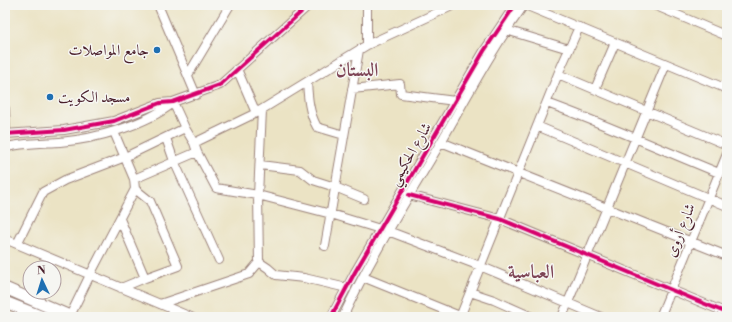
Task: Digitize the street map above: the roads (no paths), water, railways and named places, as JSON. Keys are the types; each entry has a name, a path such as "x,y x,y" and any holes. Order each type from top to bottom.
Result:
{"highway":[{"path":"5,288 71,317"},
{"path":"5,302 30,315 43,317"}],"street":[{"path":"158,5 196,95"},
{"path":"188,75 230,5"},
{"path":"5,109 5,134 64,130 114,121 160,104 174,102 196,95 220,85 309,5"},
{"path":"367,5 367,45"},
{"path":"194,143 259,112 367,45 454,5"},
{"name":"شارع الحكيمي","path":"343,317 384,230 455,101 484,51 515,5"},
{"path":"525,5 727,89"},
{"name":"شارع الحكيمي","path":"331,317 347,288 384,230 409,195 506,30 525,5"},
{"path":"654,5 727,36"},
{"path":"363,277 460,317 558,74 579,27"},
{"path":"506,30 569,49"},
{"path":"595,89 615,42"},
{"path":"325,246 359,50"},
{"path":"562,317 666,64"},
{"path":"160,304 249,274 259,262 259,112 237,69"},
{"path":"558,74 727,145"},
{"path":"307,82 308,100 313,120 317,127 344,135"},
{"path":"352,89 400,84 401,94 455,101"},
{"path":"174,102 185,128 216,188 258,195 331,214 384,230 480,266 601,317"},
{"path":"5,148 68,142 114,132 163,110 174,102"},
{"path":"547,103 595,121 719,173"},
{"path":"537,126 727,206"},
{"path":"17,244 43,192 65,180 125,157 185,128"},
{"path":"71,317 90,275 135,189 134,179 114,132"},
{"path":"166,138 174,161 219,260"},
{"path":"441,142 727,256"},
{"path":"134,179 197,152"},
{"name":"شارع أروى","path":"660,317 727,154"},
{"path":"260,165 300,170 313,180 364,199"},
{"path":"121,288 178,266 150,201 135,189"},
{"path":"409,195 500,219 727,312"},
{"path":"120,219 145,278"},
{"path":"5,238 191,317"},
{"path":"259,262 276,275 304,278 347,288"},
{"path":"470,292 494,300 532,317"}],"place":[{"name":"جامع المواصلات","path":"157,50"},
{"name":"مسجد الكويت","path":"50,97"}],"district":[{"name":"البستان","path":"357,69"},
{"name":"العباسية","path":"531,271"}]}
